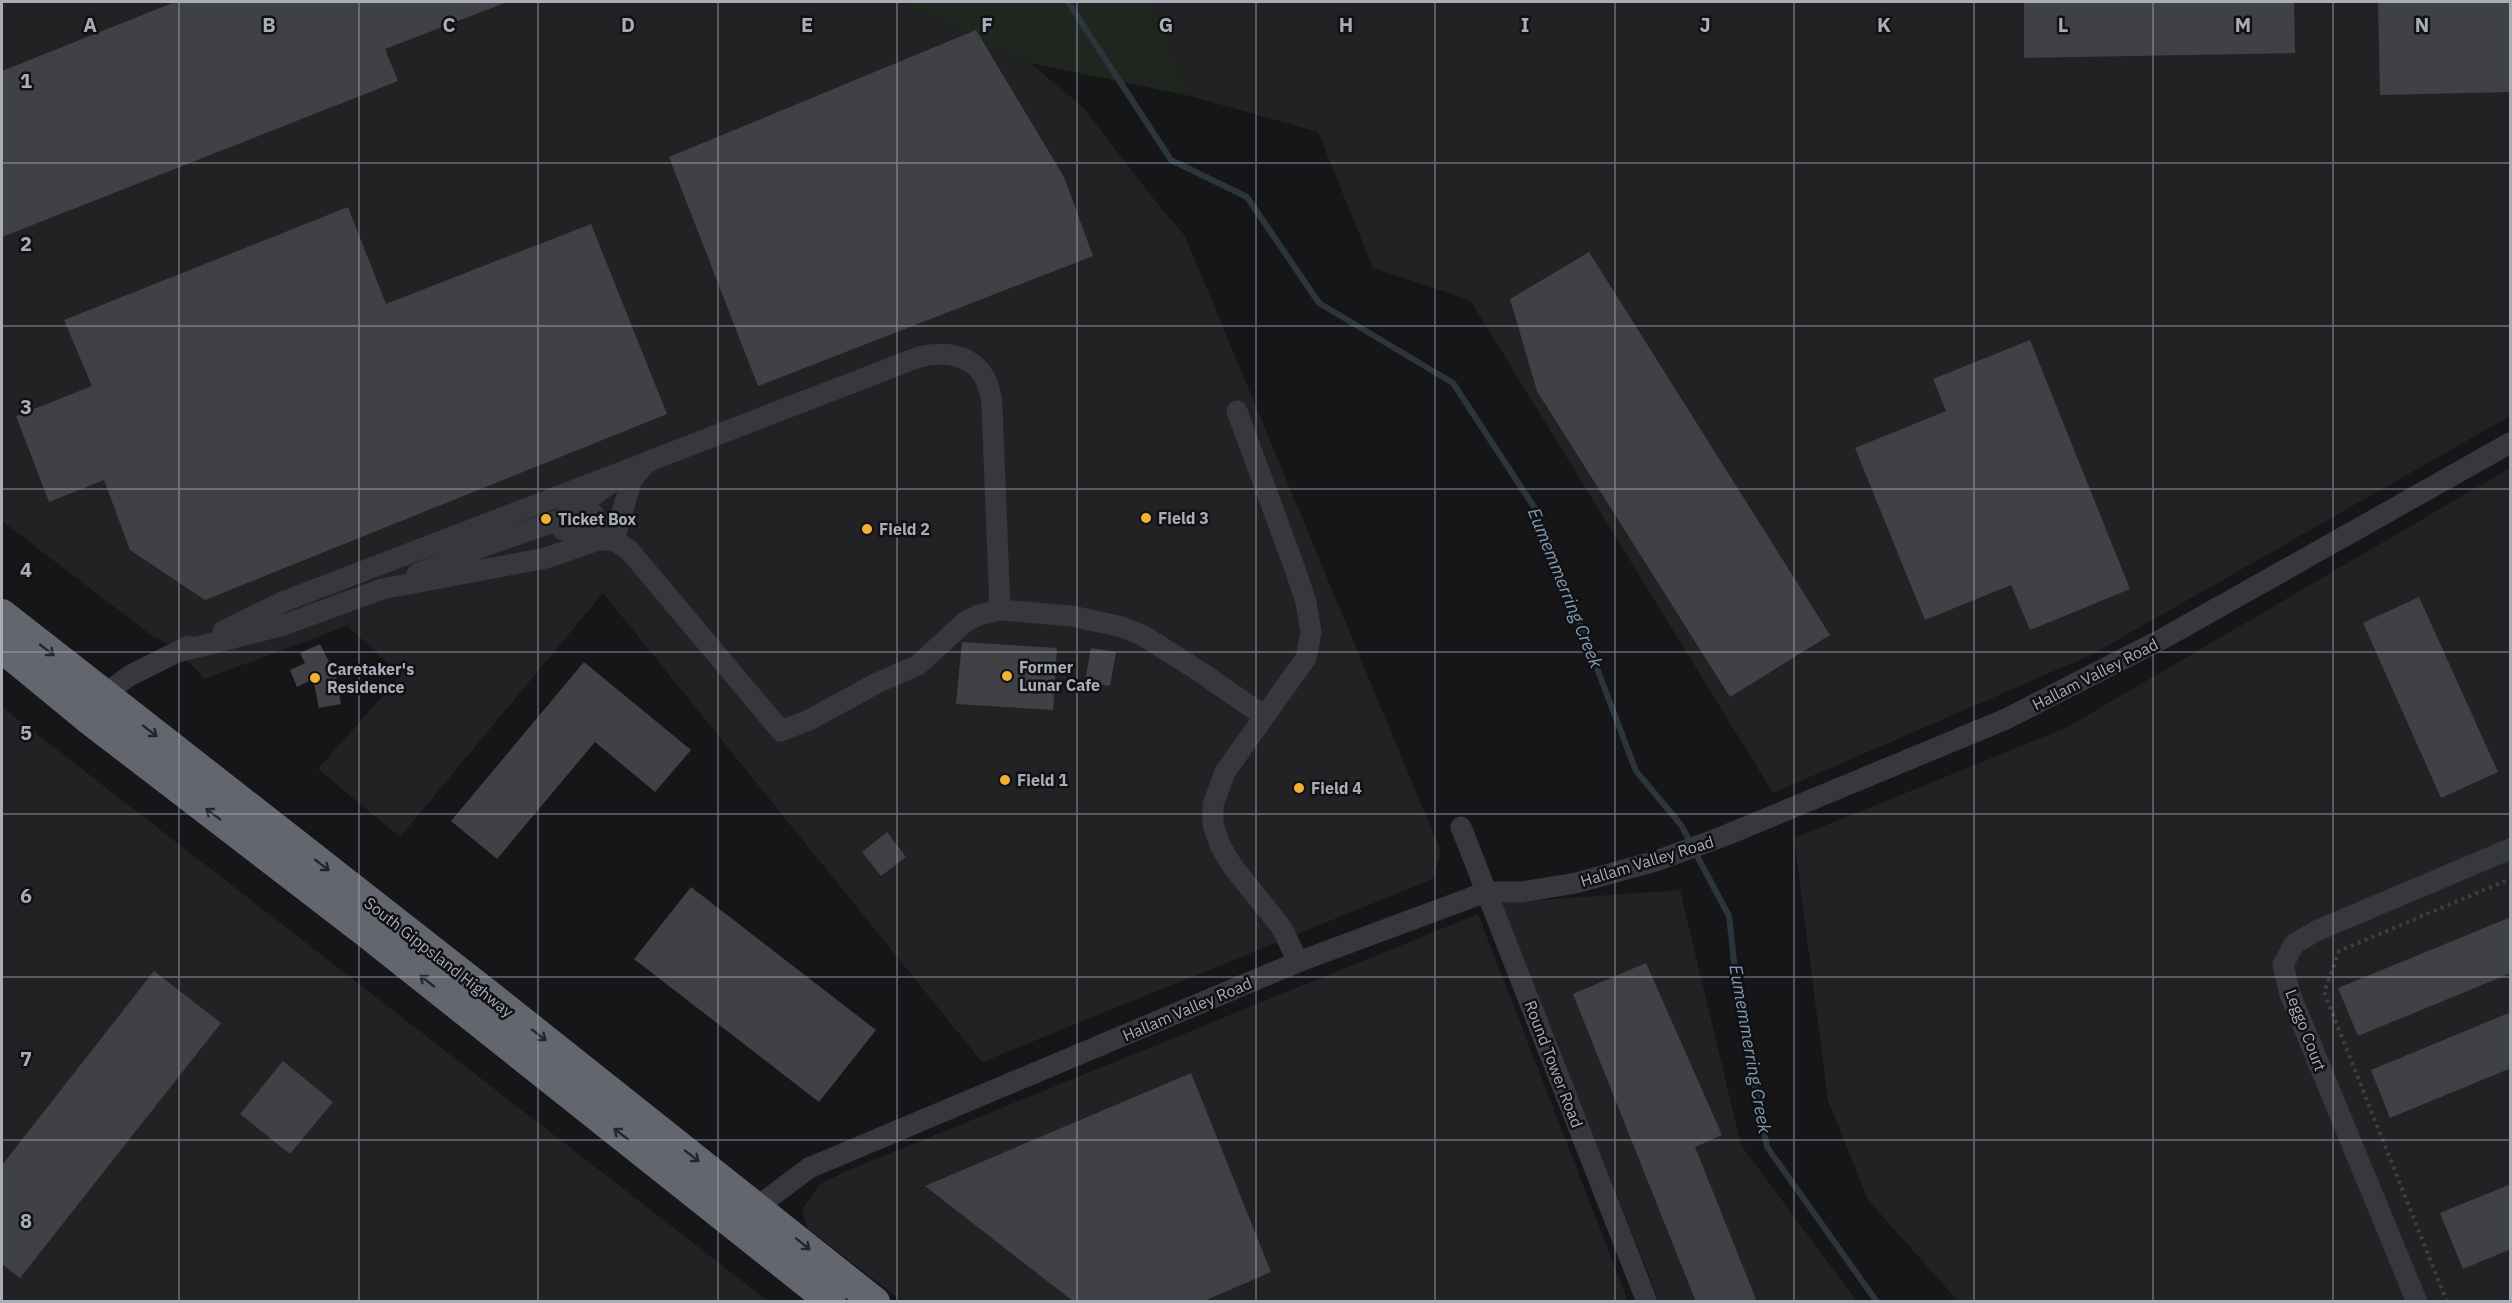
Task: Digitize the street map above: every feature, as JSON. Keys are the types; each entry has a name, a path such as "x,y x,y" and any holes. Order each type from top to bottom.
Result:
{"highway":[{"name":"South Gippsland Highway","path":"2,614 96,707"},
{"name":"South Gippsland Highway","path":"2,648 96,707 748,1217 875,1302"},
{"name":"South Gippsland Highway","path":"748,1217 762,1246 831,1302"}],"street":[{"path":"96,707 129,676 285,601 569,510 646,462 919,357 949,354 964,358 983,373 991,399 1000,610"},
{"path":"1237,411 1292,558 1306,602 1311,632 1306,658 1221,779 1213,805 1213,825 1221,847 1233,867 1282,928 1298,962"},
{"name":"Hallam Valley Road","path":"748,1217 808,1168 1298,962 1486,892 1522,892 1554,887 1656,861 1724,836 2006,719 2164,638 2511,443"},
{"path":"178,652 284,625 382,589 569,510 646,462"},
{"path":"382,589 546,558 598,540 609,534 632,479 646,462"},
{"path":"569,510 609,534 629,550 781,731 809,720 877,683 918,665 965,622 978,615 1000,610 1072,616 1132,631 1185,662 1264,716"},
{"path":"569,510 580,526 609,534"},
{"name":"Round Tower Road","path":"1461,827 1647,1302"},
{"name":"Leggo Court","path":"2417,1302 2290,994 2283,965 2294,944 2316,931 2511,849"}],"path":[{"path":"2447,1302 2324,992 2339,951 2511,879"}],"shaded area":[{"path":"2,2 900,2 1030,63 1083,107 1185,236 1441,852 1433,879 982,1062 603,593 400,837 318,769 401,675 347,626 204,679 193,666 161,639 155,638 2,521"},
{"path":"900,2 1153,2 1190,96 1030,63"},
{"path":"1153,2 2510,2 2510,416 2091,655 1773,793 1470,300 1373,268 1318,132 1190,96"},
{"path":"2510,468 2510,1301 1958,1301 1868,1200 1828,1100 1794,838 2064,729"},
{"path":"2,707 194,856 768,1301 2,1301"},
{"path":"1680,890 1741,1145 1857,1301 1659,1301 1500,903"},
{"path":"1478,914 1628,1301 902,1301 807,1228 802,1209 819,1185 842,1173"}],"building":[{"path":"175,2 505,3 385,49 398,81 2,237 2,71"},
{"path":"2024,2 2294,2 2295,53 2024,58"},
{"path":"2378,2 2511,2 2511,92 2380,95"},
{"path":"976,30 1064,177 1093,256 758,386 669,157"},
{"path":"348,207 386,304 591,224 667,414 205,600 130,550 104,480 49,502 16,416 92,386 64,320"},
{"path":"1589,252 1830,635 1730,697 1537,391 1510,299"},
{"path":"2030,340 2130,589 2030,630 2011,585 1925,620 1855,448 1946,411 1933,379"},
{"path":"2419,597 2498,772 2441,798 2363,623"},
{"name":"Former Lunar Cafe","path":"962,642 1057,648 1053,710 956,704"},
{"name":"Caretaker's Residence","path":"320,644 336,676 341,704 319,708 313,679 297,687 290,670 305,663 300,653"},
{"path":"1091,648 1116,652 1110,686 1085,682"},
{"path":"584,662 691,750 655,792 595,742 497,859 451,821"},
{"path":"887,832 906,857 881,876 862,852"},
{"path":"691,887 876,1030 819,1102 634,959"},
{"path":"2511,917 2511,973 2358,1036 2338,988"},
{"path":"1646,963 1722,1135 1695,1147 1757,1302 1696,1302 1573,994"},
{"path":"154,971 221,1023 20,1278 2,1264 2,1165"},
{"path":"2511,1012 2511,1068 2390,1118 2371,1070"},
{"path":"283,1061 333,1102 290,1154 240,1114"},
{"path":"1191,1073 1271,1272 1202,1302 1074,1302 925,1186"},
{"path":"2511,1184 2511,1249 2463,1269 2440,1213"}],"waterway":[{"name":"Eumemmerring Creek","path":"1068,2 1171,160 1247,197 1319,303 1453,383 1538,513 1636,771 1681,825 1691,843"},
{"name":"Eumemmerring Creek","path":"1695,852 1729,916 1739,1007 1767,1147 1877,1302"}],"place":[{"name":"Field 3","path":"1146,518"},
{"name":"Ticket Box","path":"546,519"},
{"name":"Field 2","path":"867,529"},
{"name":"Former Lunar Cafe","path":"1007,676"},
{"name":"Caretaker's Residence","path":"315,678"},
{"name":"Field 1","path":"1005,780"},
{"name":"Field 4","path":"1299,788"}]}
